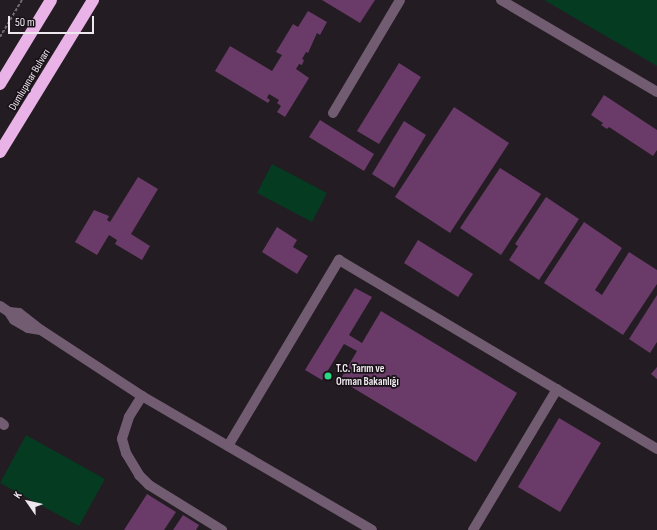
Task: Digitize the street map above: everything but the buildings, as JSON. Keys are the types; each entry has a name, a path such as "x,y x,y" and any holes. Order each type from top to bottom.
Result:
{"highway":[{"path":"0,82 51,0"},
{"name":"Dumlupınar Bulvarı","path":"0,159 2,149 93,0"}],"street":[{"path":"333,113 400,0"},
{"path":"501,0 657,92"},
{"path":"228,446 339,260 657,449"},
{"path":"0,306 9,312 18,313 41,330 142,396 372,530"},
{"path":"473,530 557,390"},
{"path":"142,396 129,417 122,439 126,454 139,475 150,485 222,530"}],"path":[{"path":"0,37 22,0"}],"green space":[{"path":"544,0 657,0 657,66"},
{"path":"272,164 327,193 312,222 257,193"},
{"path":"26,435 105,479 79,526 0,483"}],"place":[{"name":"T.C. Tarım ve Orman Bakanlığı","path":"328,376"}]}
